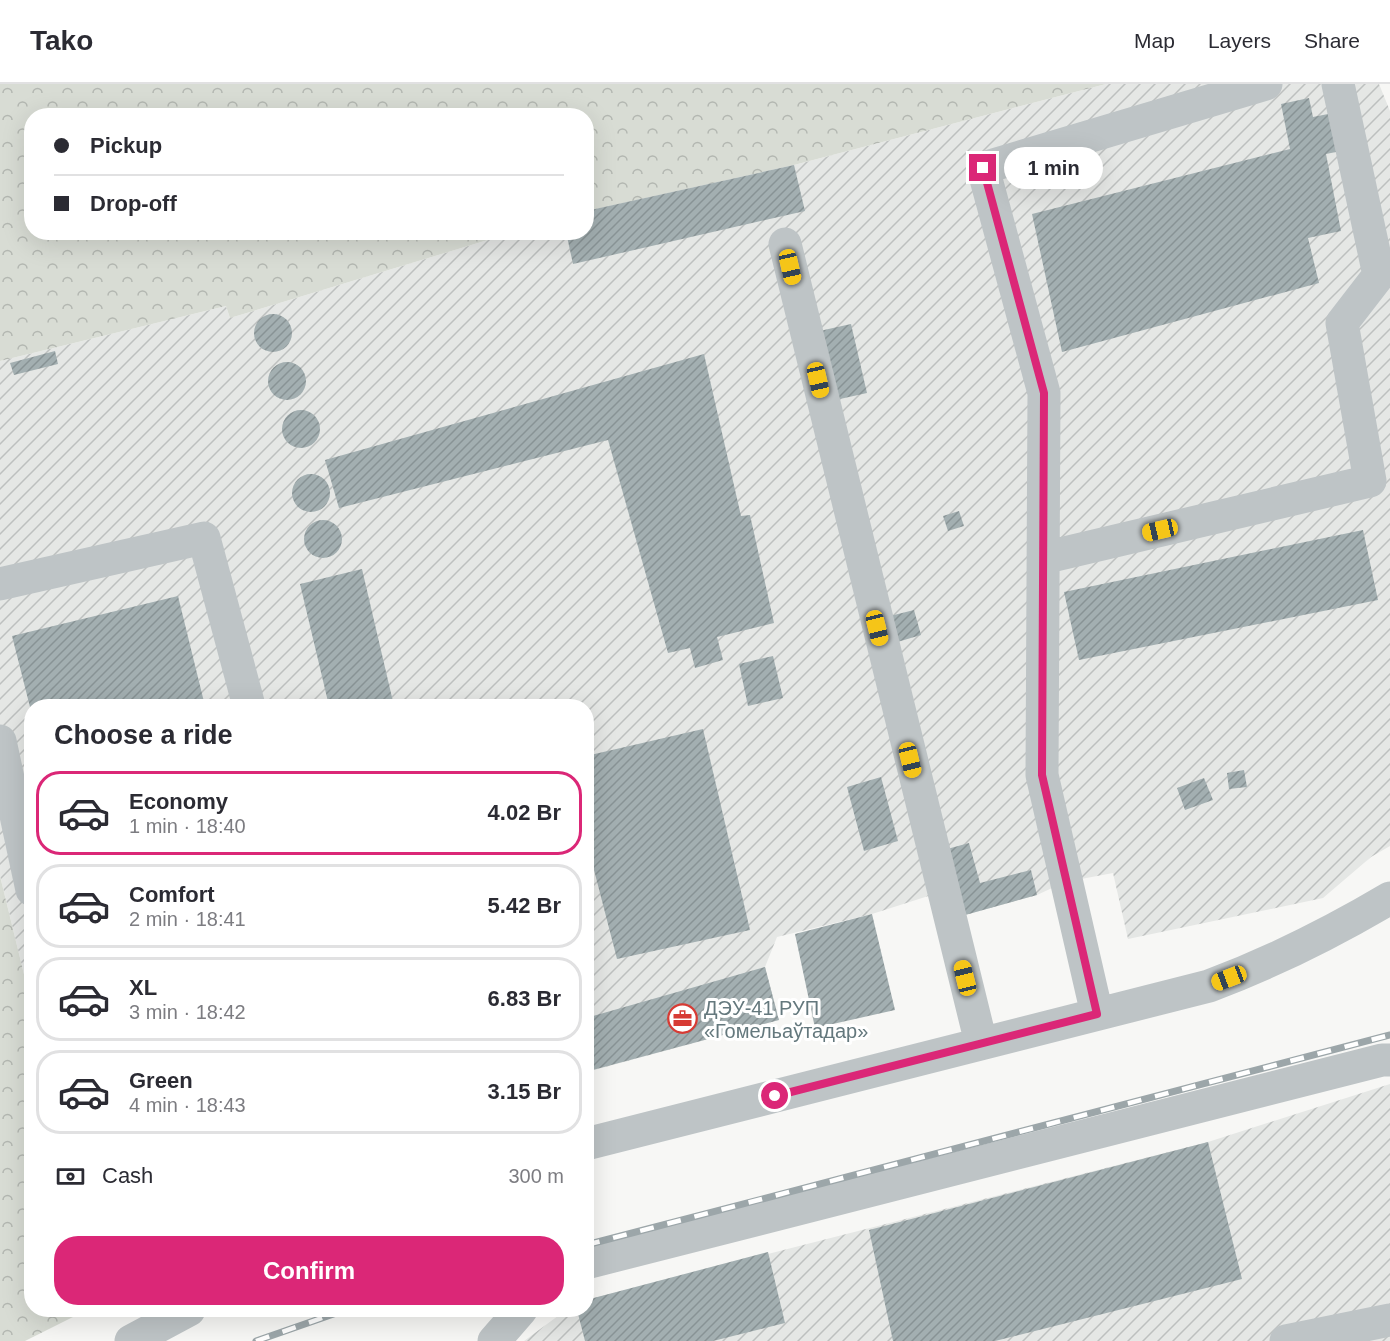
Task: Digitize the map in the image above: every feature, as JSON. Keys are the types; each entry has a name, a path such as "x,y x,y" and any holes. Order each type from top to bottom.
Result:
{"street":[{"path":"1097,1014 1042,775 1044,393 983,168 1266,84"},
{"path":"1043,558 1370,481 1342,323 1378,275 1338,84"},
{"path":"785,244 877,628 981,1043"},
{"path":"0,584 204,538 247,699"},
{"path":"0,741 24,853"},
{"path":"594,1135 1209,986 1260,967 1333,932 1390,898"},
{"path":"594,1261 1390,1060"},
{"path":"131,1341 176,1317"},
{"path":"494,1341 515,1317"},
{"path":"1286,1341 1390,1320"}],"shaded area":[{"path":"1106,84 1379,84 1390,111 1390,846 1371,857 1323,898 1128,939 1113,873 1065,882 1037,895 958,917 944,891 872,914 777,937 765,967 779,1020 594,1070 594,699 24,699 24,974 0,876 0,361 226,306 230,318 488,240 594,240 594,229 794,165"},
{"path":"1390,1084 1390,1341 524,1341 557,1317 594,1317 594,1298 1208,1142"}],"green space":[{"path":"0,84 1106,84 794,165 594,209 594,108 24,108 24,240 488,240 230,318 226,306 0,361"},
{"path":"0,876 24,974 24,1317 73,1317 25,1341 0,1341"}],"building":[{"path":"1309,98 1313,117 1333,113 1341,151 1326,154 1341,231 1308,238 1319,283 1062,352 1032,214 1290,149 1281,104"},
{"path":"794,165 805,211 573,264 568,240 594,240 594,209"},
{"path":"273,314 287,319 292,333 287,347 273,352 259,347 254,333 259,319"},
{"path":"851,324 867,393 831,401 815,332"},
{"path":"55,351 58,364 14,375 10,363"},
{"path":"704,354 741,516 750,515 774,623 717,637 723,660 695,668 690,648 668,653 608,440 339,508 325,460"},
{"path":"287,362 301,367 306,381 301,395 287,400 273,395 268,381 273,367"},
{"path":"301,410 315,415 320,429 315,443 301,448 287,443 282,429 287,415"},
{"path":"311,474 325,479 330,493 325,507 311,512 297,507 292,493 297,479"},
{"path":"959,511 964,526 948,531 943,516"},
{"path":"323,520 337,525 342,539 337,553 323,558 309,553 304,539 309,525"},
{"path":"1363,530 1378,600 1079,660 1064,592"},
{"path":"362,569 392,699 327,699 300,584"},
{"path":"178,596 203,699 28,699 12,636"},
{"path":"914,610 921,635 894,643 886,617"},
{"path":"773,656 783,698 748,706 739,664"},
{"path":"703,729 750,930 617,959 594,870 594,754"},
{"path":"1244,770 1247,787 1229,789 1227,773"},
{"path":"881,777 898,841 864,851 847,787"},
{"path":"1204,778 1213,800 1185,810 1177,788"},
{"path":"969,843 980,883 1031,870 1037,895 958,917 940,851"},
{"path":"872,914 895,1010 815,1028 795,934"},
{"name":"ДЭУ-41 РУП «Гомельаўтадар»","path":"765,967 779,1020 594,1070 594,1016"},
{"path":"1208,1142 1242,1279 995,1341 893,1341 869,1230"},
{"path":"768,1252 785,1323 713,1341 585,1341 579,1317 594,1317 594,1298"}],"railway":[{"path":"594,1243 1390,1035"},
{"path":"256,1341 325,1317"}],"place":[{"name":"ДЭУ-41 РУП «Гомельаўтадар»","path":"683,1019"}],"route":[{"path":"775,1096 1097,1014 1042,775 1044,393 983,168"}]}
